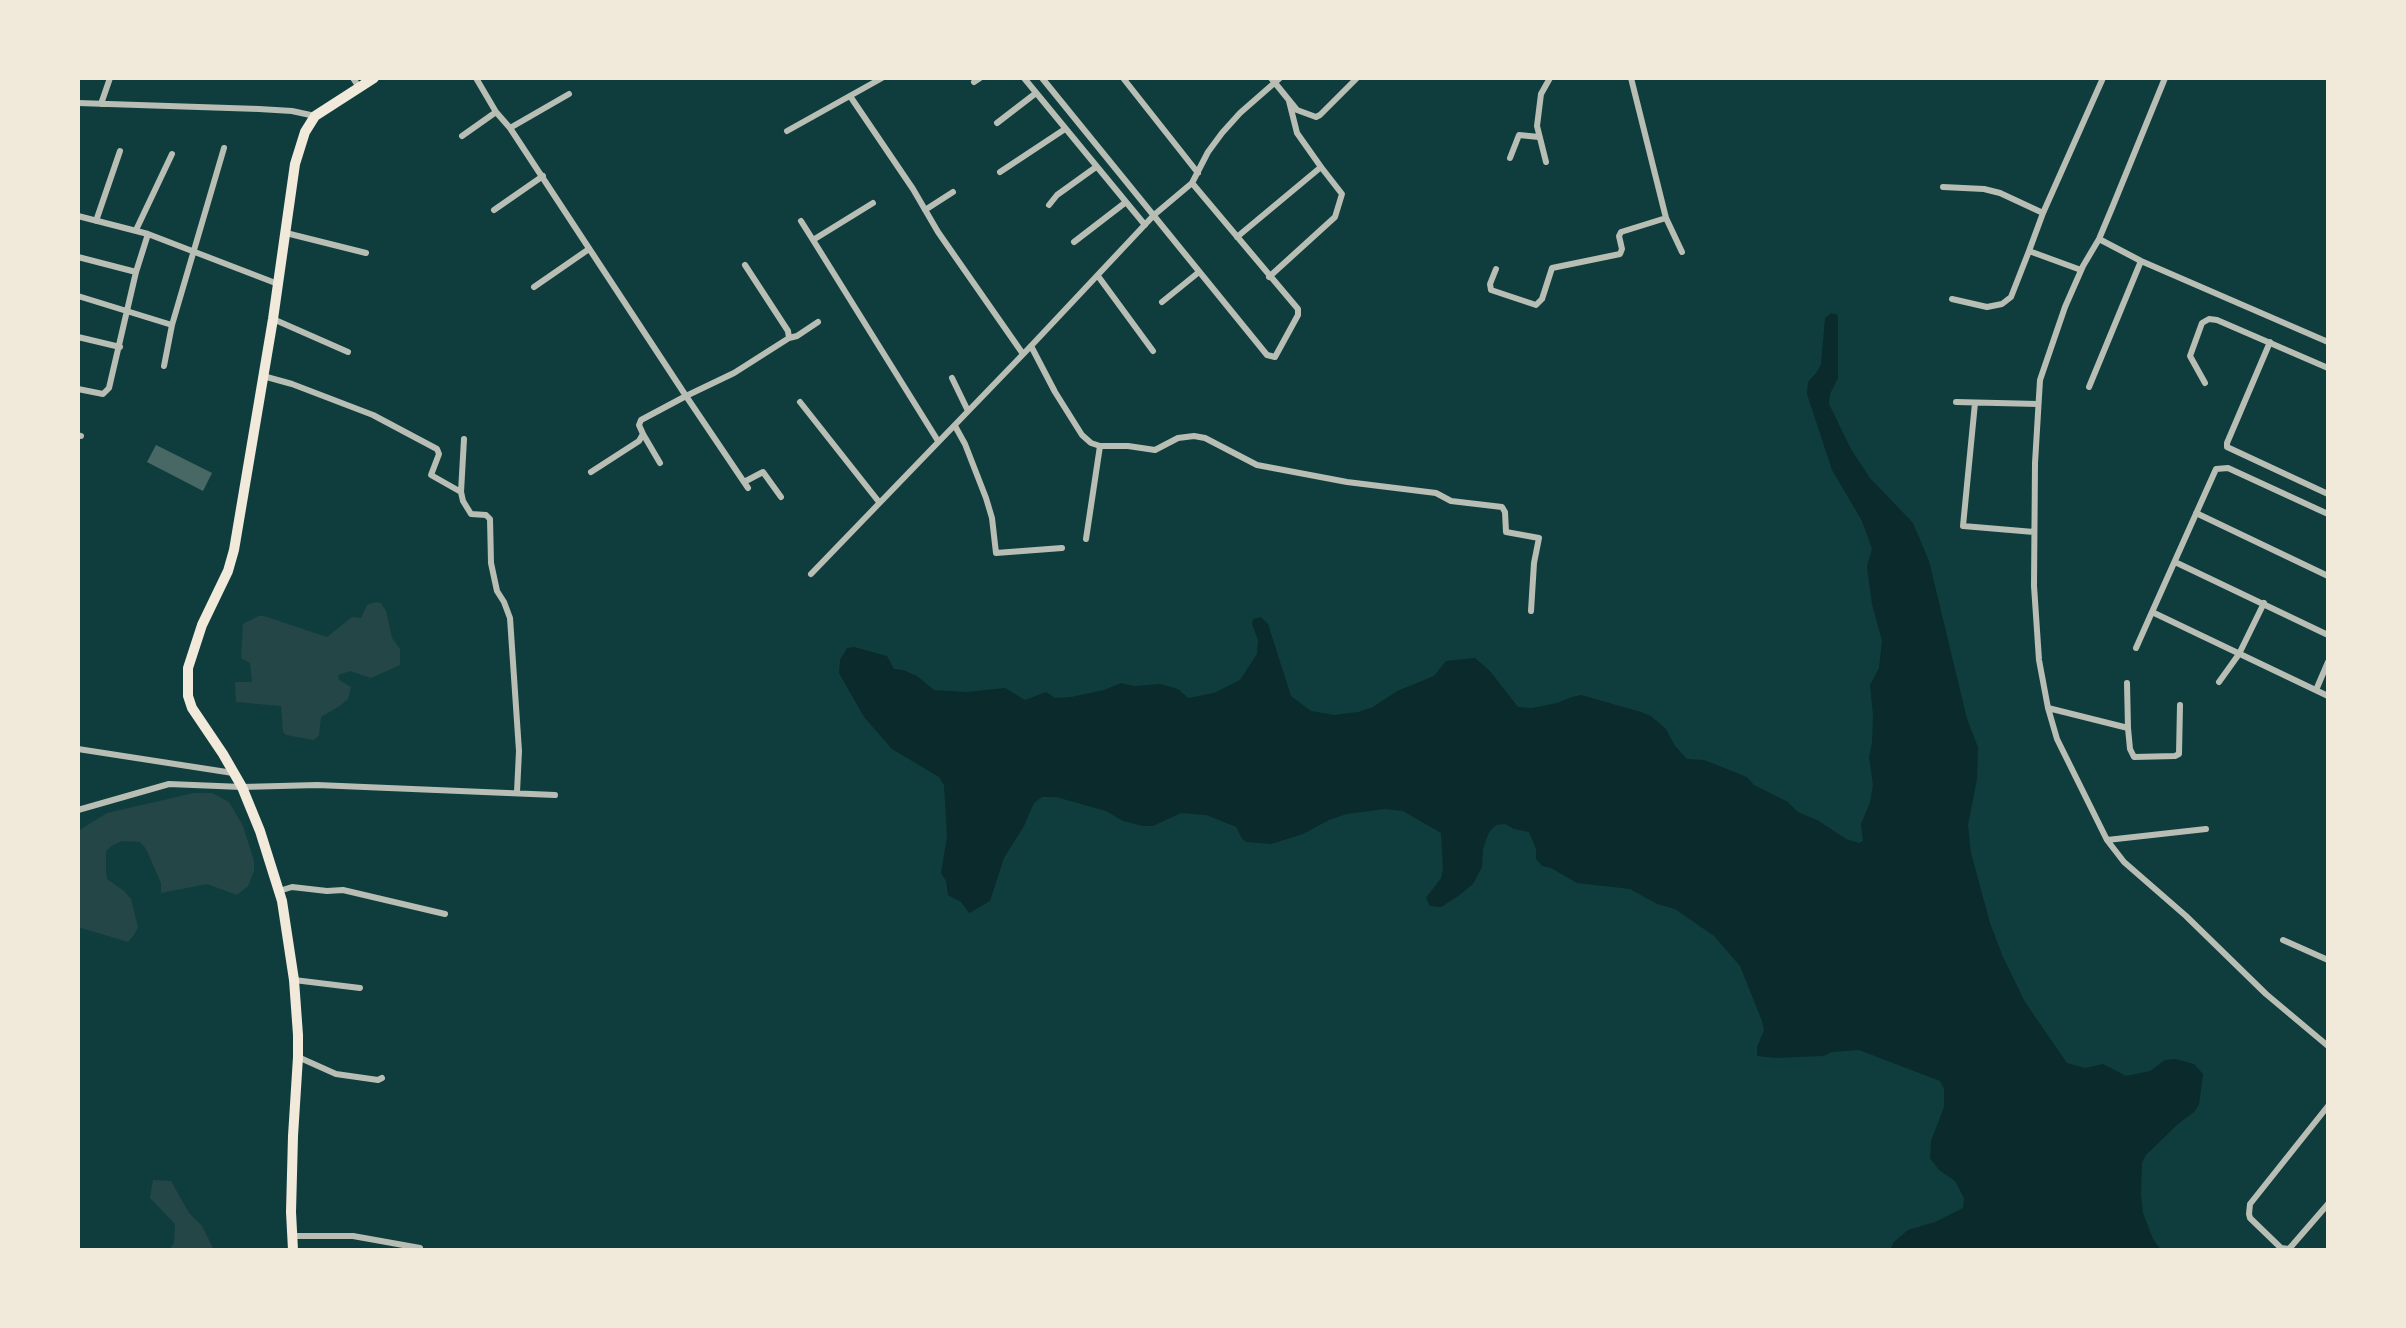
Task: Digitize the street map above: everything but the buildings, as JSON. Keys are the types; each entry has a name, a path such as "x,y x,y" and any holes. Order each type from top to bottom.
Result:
{"highway":[{"path":"293,1250 292,1136 298,1057 294,980 279,891 260,831 242,788 192,708 188,696 188,668 202,625 219,594 234,550 279,284 296,164 305,132 318,113 347,95 356,83 374,78"}],"street":[{"path":"101,104 110,78"},
{"path":"476,78 496,112 510,128 543,176 588,249 746,485 763,472 781,498"},
{"path":"787,131 880,78"},
{"path":"1024,78 1145,225"},
{"path":"1042,78 1267,355 1272,358 1278,355 1299,312 1192,183"},
{"path":"1123,78 1197,174"},
{"path":"811,574 955,426 1154,215 1192,183 1208,152 1222,133 1273,81 1280,78"},
{"path":"1546,162 1537,126 1541,93 1550,78"},
{"path":"1631,78 1666,218 1682,252"},
{"path":"1952,299 1987,307 2002,304 2012,297 2043,213 2103,78"},
{"path":"2165,78 2098,240 2065,306 2040,380 2034,532 2034,586 2039,660 2048,708 2057,739 2107,840 2124,862 2186,916 2266,994 2328,1046"},
{"path":"1273,81 1297,110 1316,117 1352,80"},
{"path":"998,123 1036,93"},
{"path":"510,128 569,94"},
{"path":"850,96 938,232 1023,354"},
{"path":"1269,277 1335,217 1341,194 1297,133 1288,100"},
{"path":"78,103 318,113"},
{"path":"462,136 496,112"},
{"path":"1000,172 1065,129"},
{"path":"1510,158 1519,135 1539,137"},
{"path":"164,366 172,325 214,175 224,148"},
{"path":"96,220 120,151"},
{"path":"136,230 172,154"},
{"path":"1049,205 1057,195 1095,167"},
{"path":"1237,237 1321,167"},
{"path":"494,210 543,176"},
{"path":"1943,187 1984,189 2000,193 2043,213"},
{"path":"925,210 953,192"},
{"path":"1074,242 1126,202"},
{"path":"813,240 873,203"},
{"path":"78,216 148,234 279,284"},
{"path":"1496,269 1490,284 1491,290 1536,305 1542,299 1551,269 1620,254 1623,249 1619,236 1621,232 1666,218"},
{"path":"801,220 938,441"},
{"path":"286,233 366,253"},
{"path":"78,389 106,393 120,347 136,272 148,234"},
{"path":"2098,240 2328,342"},
{"path":"534,287 588,249"},
{"path":"2029,251 2081,270"},
{"path":"78,257 136,272"},
{"path":"2089,387 2141,261"},
{"path":"745,265 788,331 789,338"},
{"path":"1162,302 1199,272"},
{"path":"1098,276 1153,351"},
{"path":"78,296 127,309 172,325"},
{"path":"273,319 348,352"},
{"path":"2205,383 2190,356 2202,322 2205,320 2217,320 2328,368"},
{"path":"660,463 639,425 641,420 734,373 818,322"},
{"path":"78,337 120,347"},
{"path":"2270,342 2227,447 2328,494"},
{"path":"1031,346 1055,392 1082,435 1091,443 1100,446 1128,446 1155,450 1178,438 1194,436 1205,438 1228,452 1239,454 1257,465 1347,482 1436,494 1451,501 1502,507 1506,512 1506,532 1539,538 1534,563 1531,610"},
{"path":"263,376 322,395 372,415 436,449 439,454 431,475 461,492"},
{"path":"952,378 968,411"},
{"path":"800,402 879,502"},
{"path":"1956,402 2038,404"},
{"path":"1975,403 1963,525 2034,532"},
{"path":"955,426 965,444 986,498 992,518 996,553 1062,548"},
{"path":"591,472 639,441 643,434"},
{"path":"464,439 461,492 463,501 471,514 486,515 490,519 491,563 496,591 504,602 510,618 519,751 517,792"},
{"path":"1086,539 1100,446"},
{"path":"2136,648 2216,469 2225,467 2328,514"},
{"path":"2196,513 2328,576"},
{"path":"2175,562 2328,635"},
{"path":"2219,682 2239,654 2264,603"},
{"path":"2152,612 2328,696"},
{"path":"2316,690 2328,662"},
{"path":"2127,683 2128,728 2130,749 2134,757 2179,754 2180,705"},
{"path":"2048,708 2128,728"},
{"path":"78,749 233,773"},
{"path":"78,810 169,784 242,788 294,785 555,795"},
{"path":"2107,840 2206,829"},
{"path":"279,891 292,887 337,892 343,890 445,914"},
{"path":"2283,940 2328,960"},
{"path":"294,980 360,988"},
{"path":"298,1057 336,1074 378,1080 382,1078"},
{"path":"2328,1106 2250,1204 2249,1215 2281,1248 2289,1249 2328,1204"},
{"path":"292,1236 353,1236 420,1248"}],"shaded area":[{"path":"1831,313 1838,315 1838,378 1830,394 1829,404 1851,449 1870,478 1913,523 1929,561 1967,719 1978,747 1977,779 1968,825 1971,853 1990,923 2003,957 2025,1002 2067,1063 2085,1068 2103,1064 2126,1076 2150,1071 2165,1060 2175,1059 2194,1064 2203,1074 2199,1105 2146,1155 2142,1163 2143,1213 2153,1239 2161,1250 1890,1250 1894,1242 1908,1230 1935,1222 1963,1208 1964,1198 1955,1181 1939,1170 1930,1158 1931,1141 1944,1107 1944,1089 1940,1081 1859,1050 1832,1052 1823,1056 1775,1058 1757,1056 1757,1047 1764,1030 1762,1021 1740,966 1714,936 1675,909 1657,904 1630,889 1577,883 1551,868 1542,866 1536,859 1536,849 1529,832 1514,829 1505,824 1496,825 1489,832 1483,849 1482,867 1473,884 1441,907 1430,906 1426,898 1441,878 1443,869 1441,833 1403,811 1385,809 1347,814 1329,820 1303,834 1271,844 1247,842 1243,840 1236,827 1206,815 1181,813 1153,826 1143,826 1123,821 1106,811 1056,797 1042,797 1034,803 1024,826 1004,858 990,901 969,913 961,902 948,895 946,881 941,873 947,837 944,785 939,777 892,749 864,717 839,673 840,660 847,648 854,647 887,656 894,669 917,676 934,690 967,692 1005,688 1025,700 1046,692 1055,698 1071,697 1104,690 1121,683 1134,686 1160,684 1178,689 1188,698 1214,693 1240,680 1257,654 1258,640 1252,624 1253,619 1261,617 1268,624 1291,696 1311,711 1334,715 1358,712 1373,707 1397,691 1434,676 1446,661 1475,658 1490,671 1518,707 1532,708 1581,695 1641,712 1651,716 1666,729 1675,746 1687,759 1704,760 1747,777 1754,785 1788,802 1798,812 1819,821 1846,839 1859,843 1863,841 1861,824 1870,802 1873,785 1869,757 1873,716 1870,685 1879,668 1882,641 1872,604 1867,566 1872,549 1862,521 1832,470 1807,394 1808,382 1821,364 1825,318"},
{"path":"381,603 386,611 392,638 400,649 400,665 371,678 350,671 338,675 339,680 351,687 348,699 321,717 319,735 314,740 286,735 283,732 281,706 236,702 235,682 252,682 250,663 241,658 243,624 264,616 327,637 352,617 361,618 367,605"},
{"path":"194,793 212,793 229,802 243,826 254,861 254,871 248,886 237,895 207,884 161,893 161,883 146,849 140,842 122,841 106,851 107,879 131,899 138,927 134,935 128,942 78,927 78,831 107,813"},
{"path":"153,1180 171,1181 189,1213 202,1226 214,1250 169,1250 174,1243 175,1224 150,1198"}]}
